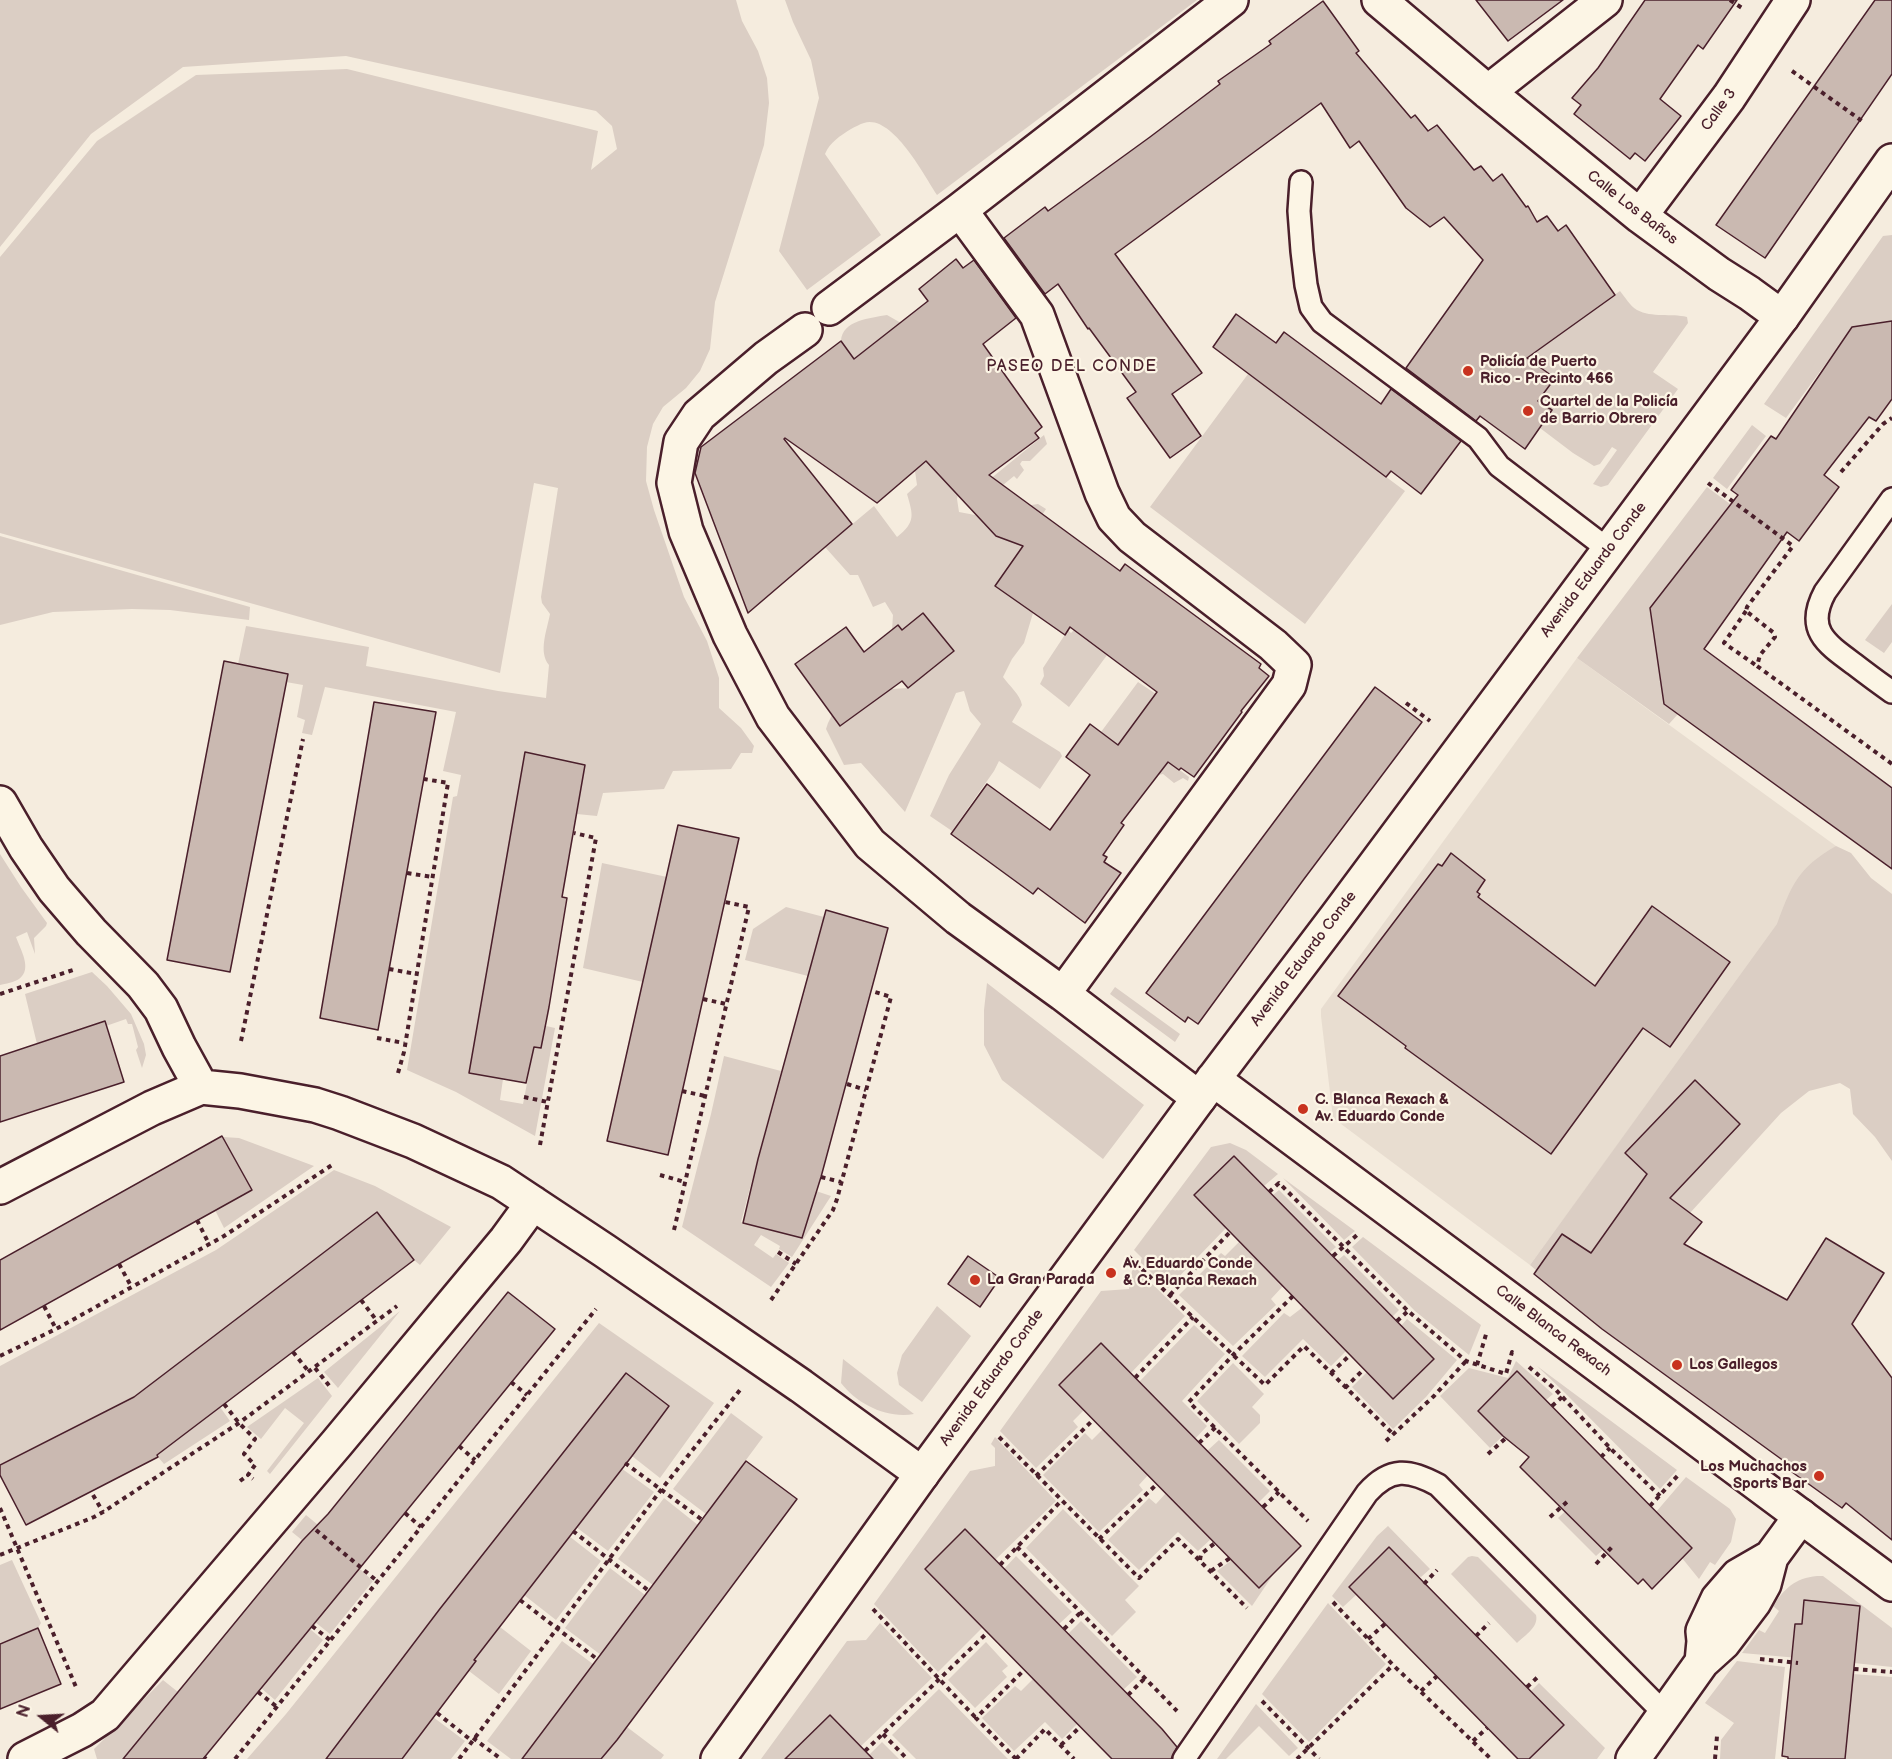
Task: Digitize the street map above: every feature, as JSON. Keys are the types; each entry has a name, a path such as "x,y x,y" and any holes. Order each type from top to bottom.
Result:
{"street":[{"name":"Calle Blanca Rexach","path":"1231,0 766,358 699,415 681,442 674,483 686,531 730,635 773,717 870,844 958,918 1063,994 1206,1088 1892,1584"},
{"name":"Calle Los Baños","path":"1379,0 1641,216 1782,317"},
{"path":"1488,92 1605,0"},
{"name":"Calle 3","path":"1641,216 1729,97 1793,0"},
{"name":"Avenida Eduardo Conde","path":"718,1759 922,1474 1206,1088 1610,550 1782,317 1892,161"},
{"path":"960,210 1037,315 1084,446 1114,518 1132,537 1273,645 1294,665 1289,685 1063,994"},
{"path":"0,803 26,848 54,889 91,932 143,985 161,1009 201,1087"},
{"path":"0,1187 152,1108 201,1087 240,1091 315,1105 445,1155 501,1182 801,1386 922,1474"},
{"path":"25,1759 82,1730 105,1715 506,1240 533,1203"},
{"path":"1633,1759 1702,1662 1703,1631 1718,1599 1738,1576 1771,1557 1801,1516"}],"lane":[{"path":"1301,182 1299,211 1306,285 1311,307 1322,322 1478,438 1499,466 1610,550"},
{"path":"1892,499 1826,592 1818,606 1817,621 1822,636 1833,649 1892,692"},
{"path":"1184,1759 1367,1493 1377,1482 1390,1475 1403,1472 1422,1476 1438,1485 1665,1714"}],"path":[{"path":"1785,66 1862,121"},
{"path":"1842,472 1883,424 1891,420"},
{"path":"1746,611 1724,643 1756,666"},
{"path":"1406,703 1430,721"},
{"path":"241,1041 303,739"},
{"path":"399,1073 448,783 424,779"},
{"path":"540,1145 596,838 574,833"},
{"path":"407,873 432,877"},
{"path":"674,1230 749,907 725,902"},
{"path":"0,994 82,967"},
{"path":"389,969 416,974"},
{"path":"771,1300 833,1210 891,997 872,992"},
{"path":"703,999 726,1004"},
{"path":"377,1038 404,1043"},
{"path":"847,1084 866,1090"},
{"path":"682,1091 705,1096"},
{"path":"524,1097 548,1102"},
{"path":"0,1356 56,1329 224,1236 332,1165"},
{"path":"660,1175 685,1182"},
{"path":"821,1177 841,1182"},
{"path":"1269,1191 1279,1183 1407,1311 1466,1361 1506,1374 1512,1352 1562,1397 1660,1496"},
{"path":"197,1220 209,1244"},
{"path":"1170,1295 1230,1232"},
{"path":"1333,1256 1359,1234"},
{"path":"1122,1251 1265,1385 1304,1346 1392,1434"},
{"path":"778,1252 796,1264"},
{"path":"119,1264 132,1286"},
{"path":"1293,1296 1189,1401 1314,1528"},
{"path":"361,1300 377,1321"},
{"path":"0,1555 103,1512 239,1424 402,1301"},
{"path":"44,1306 56,1329"},
{"path":"235,1759 596,1309"},
{"path":"1397,1321 1407,1311"},
{"path":"1135,1378 1193,1317"},
{"path":"1477,1365 1487,1329"},
{"path":"293,1352 309,1372"},
{"path":"1330,1373 1350,1355"},
{"path":"1380,1448 1434,1396 1466,1361"},
{"path":"315,1368 335,1392"},
{"path":"1345,1388 1364,1369"},
{"path":"511,1382 527,1395"},
{"path":"1552,1406 1562,1397"},
{"path":"459,1759 730,1402"},
{"path":"224,1404 239,1424 255,1439 244,1454 255,1465 240,1481"},
{"path":"1036,1476 1093,1419"},
{"path":"1199,1443 1216,1428"},
{"path":"997,1434 1139,1578 1178,1539 1252,1614"},
{"path":"1488,1454 1506,1438"},
{"path":"459,1446 475,1460"},
{"path":"1601,1456 1610,1448"},
{"path":"625,1463 702,1519"},
{"path":"1650,1506 1685,1468"},
{"path":"248,1475 377,1581"},
{"path":"1099,1539 1157,1484"},
{"path":"1263,1507 1279,1492"},
{"path":"93,1495 103,1512"},
{"path":"1000,1565 1062,1501"},
{"path":"1550,1517 1567,1502"},
{"path":"0,1508 78,1691"},
{"path":"405,1514 421,1527"},
{"path":"573,1531 649,1591"},
{"path":"1200,1560 1201,1554 1215,1543"},
{"path":"1017,1547 1180,1713"},
{"path":"1596,1564 1612,1547"},
{"path":"1211,1571 1230,1558"},
{"path":"1424,1584 1437,1570"},
{"path":"1326,1595 1491,1759"},
{"path":"520,1600 597,1659"},
{"path":"872,1607 1016,1759 1045,1729 1074,1759"},
{"path":"1064,1629 1081,1612"},
{"path":"1368,1639 1385,1623"},
{"path":"1476,1636 1489,1623"},
{"path":"312,1626 330,1640"},
{"path":"865,1751 987,1633"},
{"path":"1754,1659 1798,1663"},
{"path":"1298,1759 1394,1665"},
{"path":"1854,1669 1892,1672"},
{"path":"976,1718 1024,1670"},
{"path":"1527,1687 1540,1675"},
{"path":"1421,1691 1437,1676"},
{"path":"1128,1695 1145,1678"},
{"path":"258,1692 277,1707"},
{"path":"1256,1694 1319,1759"},
{"path":"437,1713 501,1759"},
{"path":"1061,1745 1080,1727"},
{"path":"1473,1741 1487,1728"},
{"path":"883,1734 907,1759"},
{"path":"1715,1759 1717,1736"}],"shaded area":[{"path":"0,0 736,0 742,21 758,51 767,78 769,103 764,145 715,302 710,349 700,371 686,388 663,407 653,424 647,447 646,481 684,597 707,641 719,678 719,708 741,728 754,746 752,753 741,753 731,769 673,771 664,789 603,793 597,816 577,814 585,765 525,752 469,1072 503,1079 500,1100 523,1104 534,1047 541,1048 546,1026 555,1028 535,1136 456,1092 407,1070 453,797 457,796 461,775 443,771 456,712 325,687 312,735 302,733 305,720 297,717 303,685 286,682 287,673 238,664 246,626 369,647 366,666 546,698 549,665 544,654 544,647 550,614 542,603 541,597 558,488 534,483 500,673 0,533 0,257 97,141 196,75 347,69 598,131 591,170 617,149 612,126 596,111 346,56 183,67 91,134 0,247"},
{"path":"785,0 1197,0 937,195 906,148 885,128 875,123 864,123 839,137 825,154 881,235 807,290 779,251 819,98 811,60"},
{"path":"1892,235 1892,321 1852,328 1786,418 1764,404 1883,236"},
{"path":"1620,291 1637,310 1649,314 1687,317 1688,323 1653,372 1678,389 1608,485 1601,487 1593,484 1617,450 1612,447 1600,464 1594,466 1540,428 1552,410 1538,401 1529,374 1495,322 1573,324"},
{"path":"887,315 901,323 903,426 841,341 846,328 852,324"},
{"path":"1248,374 1405,491 1305,624 1150,507"},
{"path":"1752,425 1766,436 1727,489 1713,478"},
{"path":"1044,435 1047,444 1030,461 1022,461 1020,464 1024,470 1017,479 1014,476 997,490 989,480"},
{"path":"918,449 958,494 959,512 991,518 1025,506 1038,504 1046,509 1018,553 1026,565 1033,613 1024,643 1012,659 1003,677 1017,694 1022,705 1012,722 1060,752 1062,756 1040,789 999,761 952,831 930,816 949,775 981,724 970,711 964,691 956,693 905,812 861,763 844,765 826,729 832,715 841,726 891,689 908,688 935,667 892,630 893,615 885,602 873,607 858,575 850,575 825,547 874,506 897,537 903,532 911,518 911,507 907,494 917,485 915,471 926,462"},
{"path":"1707,487 1730,504 1650,608 1664,704 1678,714 1669,724 1577,658"},
{"path":"0,536 250,607 249,620 170,610 132,609 53,612 0,625"},
{"path":"1892,604 1892,642 1884,653 1865,640"},
{"path":"1068,630 1071,633 1074,630 1110,651 1069,707 1040,684 1044,676 1043,668"},
{"path":"1577,658 1836,846 1530,1265 1333,1118 1321,1009"},
{"path":"1138,682 1156,694 1128,731 1189,777 1188,781 1183,778 1174,783 1163,774 1158,775 1101,732"},
{"path":"1836,846 1851,853 1871,878 1892,894 1892,1161 1875,1137 1853,1114 1850,1089 1840,1083 1809,1091 1781,1113 1690,1213 1643,1179 1591,1253 1562,1234 1537,1271 1530,1265 1777,924 1798,878 1813,862"},
{"path":"0,854 47,923 34,938 35,954 27,932 16,937 24,959 25,970 17,980 0,985"},
{"path":"602,863 667,877 643,982 583,968"},
{"path":"786,907 824,917 808,976 745,960 753,929"},
{"path":"92,972 131,1014 144,1044 146,1055 142,1068 136,1050 138,1047 132,1024 128,1024 126,1019 106,1026 104,1022 37,1044 25,994"},
{"path":"987,983 1144,1105 1103,1159 1002,1080 984,1045"},
{"path":"1115,987 1180,1034 1175,1042 1110,994"},
{"path":"724,1056 781,1071 741,1222 802,1238 816,1191 831,1196 792,1257 779,1249 780,1246 761,1235 754,1245 773,1258 776,1254 789,1263 771,1287 682,1227"},
{"path":"223,1137 239,1138 314,1166 224,1228 215,1210 252,1189"},
{"path":"1230,1143 1246,1150 1278,1174 1264,1186 1234,1156 1194,1195 1226,1228 1168,1288 1140,1262 1142,1258 1134,1250 1211,1147"},
{"path":"334,1170 375,1186 451,1227 420,1265 377,1212 138,1394 174,1442 220,1407 230,1421 164,1464 158,1457 129,1399 0,1465 0,1366 216,1250"},
{"path":"1283,1178 1355,1231 1344,1240"},
{"path":"1279,1190 1336,1247 1329,1253 1273,1195"},
{"path":"1363,1237 1481,1325 1469,1355 1415,1311 1352,1247"},
{"path":"1239,1242 1283,1286 1271,1299 1276,1305 1233,1346 1179,1295 1221,1253 1225,1256"},
{"path":"1344,1255 1399,1310 1392,1317 1337,1261"},
{"path":"1135,1267 1185,1316 1130,1374 1101,1343 1059,1384 1084,1410 1073,1421 1078,1427 1036,1468 1000,1431 1101,1291 1129,1289 1132,1271"},
{"path":"937,1306 971,1336 922,1402 899,1385 897,1373 902,1355"},
{"path":"1303,1307 1346,1351 1331,1366 1303,1339 1265,1377 1242,1356 1284,1313 1290,1317"},
{"path":"400,1311 338,1388 324,1372"},
{"path":"1407,1319 1457,1360 1426,1397 1393,1429 1352,1387 1367,1372 1393,1399 1401,1326"},
{"path":"599,1323 714,1403 660,1478 632,1456 668,1406 626,1373 438,1611 484,1647 500,1627 531,1651 499,1694 469,1671 476,1661 429,1624 326,1759 247,1759 286,1714"},
{"path":"1194,1325 1225,1354 1182,1401 1207,1426 1195,1439 1139,1382"},
{"path":"843,1359 914,1414 883,1412 855,1397 841,1383"},
{"path":"1516,1361 1553,1394 1546,1400 1517,1371 1478,1410 1503,1436 1490,1448 1440,1396 1469,1368 1508,1378"},
{"path":"1233,1363 1264,1394 1252,1407 1260,1415 1260,1423 1239,1444 1197,1401"},
{"path":"1537,1366 1677,1470 1660,1489"},
{"path":"318,1378 332,1396 270,1474 267,1471 304,1423 285,1408 261,1439 247,1427"},
{"path":"731,1413 763,1437 706,1514 673,1489"},
{"path":"1103,1429 1148,1475 1139,1485 1143,1490 1099,1532 1043,1475 1085,1433 1092,1440"},
{"path":"995,1437 1056,1501 995,1560 965,1529 925,1569 982,1628 938,1672 874,1604 970,1471 995,1466 995,1448 991,1444"},
{"path":"1219,1440 1270,1491 1258,1503 1207,1451"},
{"path":"621,1468 654,1492 608,1551 576,1527"},
{"path":"1686,1477 1730,1509 1736,1519 1731,1542 1715,1565 1710,1562 1699,1579 1682,1558 1692,1548 1656,1512"},
{"path":"1166,1493 1211,1539 1198,1551 1178,1532 1139,1570 1108,1540 1149,1498 1156,1504"},
{"path":"664,1498 698,1525 653,1585 618,1559"},
{"path":"1571,1506 1609,1544 1596,1556 1558,1518"},
{"path":"1063,1509 1139,1586 1125,1600 1136,1612 1112,1636 1026,1548"},
{"path":"306,1515 364,1563 360,1569 373,1581 330,1634 315,1622 350,1579 292,1532"},
{"path":"1388,1526 1430,1569 1421,1577 1349,1587 1356,1595 1343,1607 1332,1596 1377,1536"},
{"path":"569,1536 601,1561 556,1620 524,1595"},
{"path":"1016,1556 1072,1612 1058,1625 1004,1569"},
{"path":"1468,1557 1478,1557 1536,1615 1533,1627 1517,1643 1451,1574"},
{"path":"12,1560 41,1623 38,1628 0,1643 0,1565"},
{"path":"1232,1560 1277,1569 1252,1606 1217,1571"},
{"path":"610,1568 645,1595 601,1655 565,1628"},
{"path":"1823,1576 1892,1628 1892,1667 1854,1663 1860,1606 1804,1601 1802,1624 1795,1624 1793,1641 1799,1642 1798,1658 1742,1653 1759,1630 1765,1633 1779,1611 1773,1606 1786,1589 1803,1579"},
{"path":"1328,1603 1386,1664 1309,1742 1262,1694"},
{"path":"1081,1621 1137,1677 1123,1690 1068,1634"},
{"path":"880,1623 932,1678 861,1746 830,1715 789,1759 761,1759 847,1641 866,1640"},
{"path":"310,1629 323,1640 275,1700 261,1688"},
{"path":"562,1641 593,1664 566,1701 627,1727 664,1755 661,1759 511,1759 487,1741"},
{"path":"986,1642 1008,1666 1002,1671 1007,1677 975,1708 948,1680"},
{"path":"1737,1661 1785,1667 1775,1759 1720,1759 1721,1740 1734,1723 1705,1703"},
{"path":"1853,1674 1892,1677 1892,1759 1845,1759"},
{"path":"1033,1679 1077,1724 1062,1739 1045,1722 1014,1751 982,1718 1015,1686 1021,1691"},
{"path":"163,1680 178,1692 123,1759 97,1759 94,1749"},
{"path":"1539,1683 1605,1748 1597,1759 1529,1759 1564,1725 1531,1691"},
{"path":"939,1689 1008,1759 916,1759 892,1735"},
{"path":"1256,1704 1298,1748 1289,1756 1259,1726 1226,1759 1217,1759"},
{"path":"433,1717 465,1741 451,1759 402,1759"},
{"path":"882,1742 899,1759 872,1759 869,1755"}],"building":[{"path":"1476,0 1563,0 1508,41"},
{"path":"1645,0 1737,0 1703,49 1698,45 1660,99 1681,116 1645,161 1635,153 1630,159 1574,114 1581,105 1572,98 1598,68"},
{"path":"1875,0 1892,0 1892,74 1765,258 1716,225"},
{"path":"1323,1 1359,51 1356,53 1411,118 1415,115 1428,131 1437,125 1474,170 1481,166 1493,181 1502,174 1526,207 1528,206 1537,222 1547,216 1558,231 1566,225 1615,295 1527,358 1555,378 1538,401 1552,410 1525,449 1480,416 1476,421 1406,368 1483,260 1444,217 1430,227 1406,208 1359,141 1350,148 1321,103 1115,254 1202,373 1172,394 1201,436 1170,458 1127,398 1136,392 1088,329 1058,284 1045,294 1004,238 1045,207 1048,211 1150,137 1220,84 1218,81 1271,44 1269,41"},
{"path":"956,259 963,268 974,260 1016,318 983,344 1042,427 1035,433 1039,438 989,475 1120,571 1125,564 1261,664 1259,668 1269,676 1194,777 1168,762 1121,823 1124,825 1103,855 1107,857 1104,862 1121,873 1085,923 1038,888 1033,894 951,834 987,784 1050,830 1090,775 1066,757 1090,724 1118,745 1157,692 1070,627 1065,635 995,586 1023,546 996,536 926,461 877,503 785,438 852,524 748,613 695,473 701,447 841,341 854,359 928,301 919,289"},
{"path":"1236,314 1276,343 1284,332 1381,404 1391,389 1461,441 1421,494 1391,471 1386,477 1213,347"},
{"path":"1892,321 1892,399 1876,421 1869,417 1824,475 1839,487 1799,541 1787,532 1704,649 1892,788 1892,869 1664,704 1650,608 1738,495 1731,490 1771,436 1776,439 1852,327"},
{"path":"923,613 954,651 908,688 902,681 840,726 795,664 846,627 864,652 898,625 902,630"},
{"path":"224,661 288,674 230,972 167,960"},
{"path":"1375,687 1422,722 1198,1024 1188,1017 1185,1022 1146,993"},
{"path":"374,702 436,712 378,1030 320,1018"},
{"path":"525,752 585,765 562,897 567,898 549,1007 541,1048 534,1047 526,1083 469,1073"},
{"path":"678,825 739,838 668,1155 607,1141"},
{"path":"1451,853 1485,880 1477,892 1480,894 1478,897 1595,986 1652,906 1730,962 1670,1047 1643,1028 1551,1154 1405,1048 1406,1046 1338,996 1438,864 1442,866"},
{"path":"826,910 888,928 821,1177 802,1238 743,1223 758,1159"},
{"path":"105,1021 124,1082 0,1122 0,1056"},
{"path":"1695,1080 1740,1124 1670,1198 1702,1222 1684,1244 1787,1300 1826,1238 1884,1273 1852,1324 1892,1378 1892,1540 1846,1503 1842,1508 1785,1467 1788,1464 1602,1329 1534,1274 1562,1234 1591,1253 1647,1174 1625,1153"},
{"path":"222,1136 252,1190 0,1330 0,1260"},
{"path":"1234,1156 1434,1359 1393,1399 1194,1195"},
{"path":"377,1212 414,1260 157,1455 158,1457 26,1525 0,1475 0,1465 134,1397"},
{"name":"La Gran Parada","path":"968,1256 1000,1278 980,1307 948,1284"},
{"path":"508,1292 555,1329 203,1759 123,1759 302,1541 328,1514"},
{"path":"1101,1343 1301,1546 1259,1588 1059,1385"},
{"path":"1517,1371 1692,1548 1652,1589 1643,1579 1638,1584 1520,1467 1529,1457 1503,1436 1478,1411"},
{"path":"626,1373 669,1406 474,1660 476,1661 402,1759 326,1759 439,1610"},
{"path":"746,1461 797,1499 617,1740 601,1759 522,1759"},
{"path":"965,1529 1162,1729 1177,1747 1171,1759 1112,1759 925,1569"},
{"path":"1389,1547 1564,1725 1529,1759 1518,1759 1349,1587"},
{"path":"1804,1600 1860,1606 1845,1759 1788,1759 1782,1756 1795,1624 1802,1624"},
{"path":"38,1628 61,1684 0,1709 0,1644"},
{"path":"830,1715 873,1759 785,1759"}],"place":[{"name":"Policía de Puerto Rico - Precinto 466","path":"1468,371"},
{"name":"Cuartel de la Policía de Barrio Obrero","path":"1528,411"},
{"name":"C. Blanca Rexach & Av. Eduardo Conde","path":"1303,1109"},
{"name":"Av. Eduardo Conde & C. Blanca Rexach","path":"1111,1273"},
{"name":"La Gran Parada","path":"975,1280"},
{"name":"Los Gallegos","path":"1677,1365"},
{"name":"Los Muchachos Sports Bar","path":"1819,1476"}],"district":[{"name":"PASEO DEL CONDE","path":"1072,367"}]}
